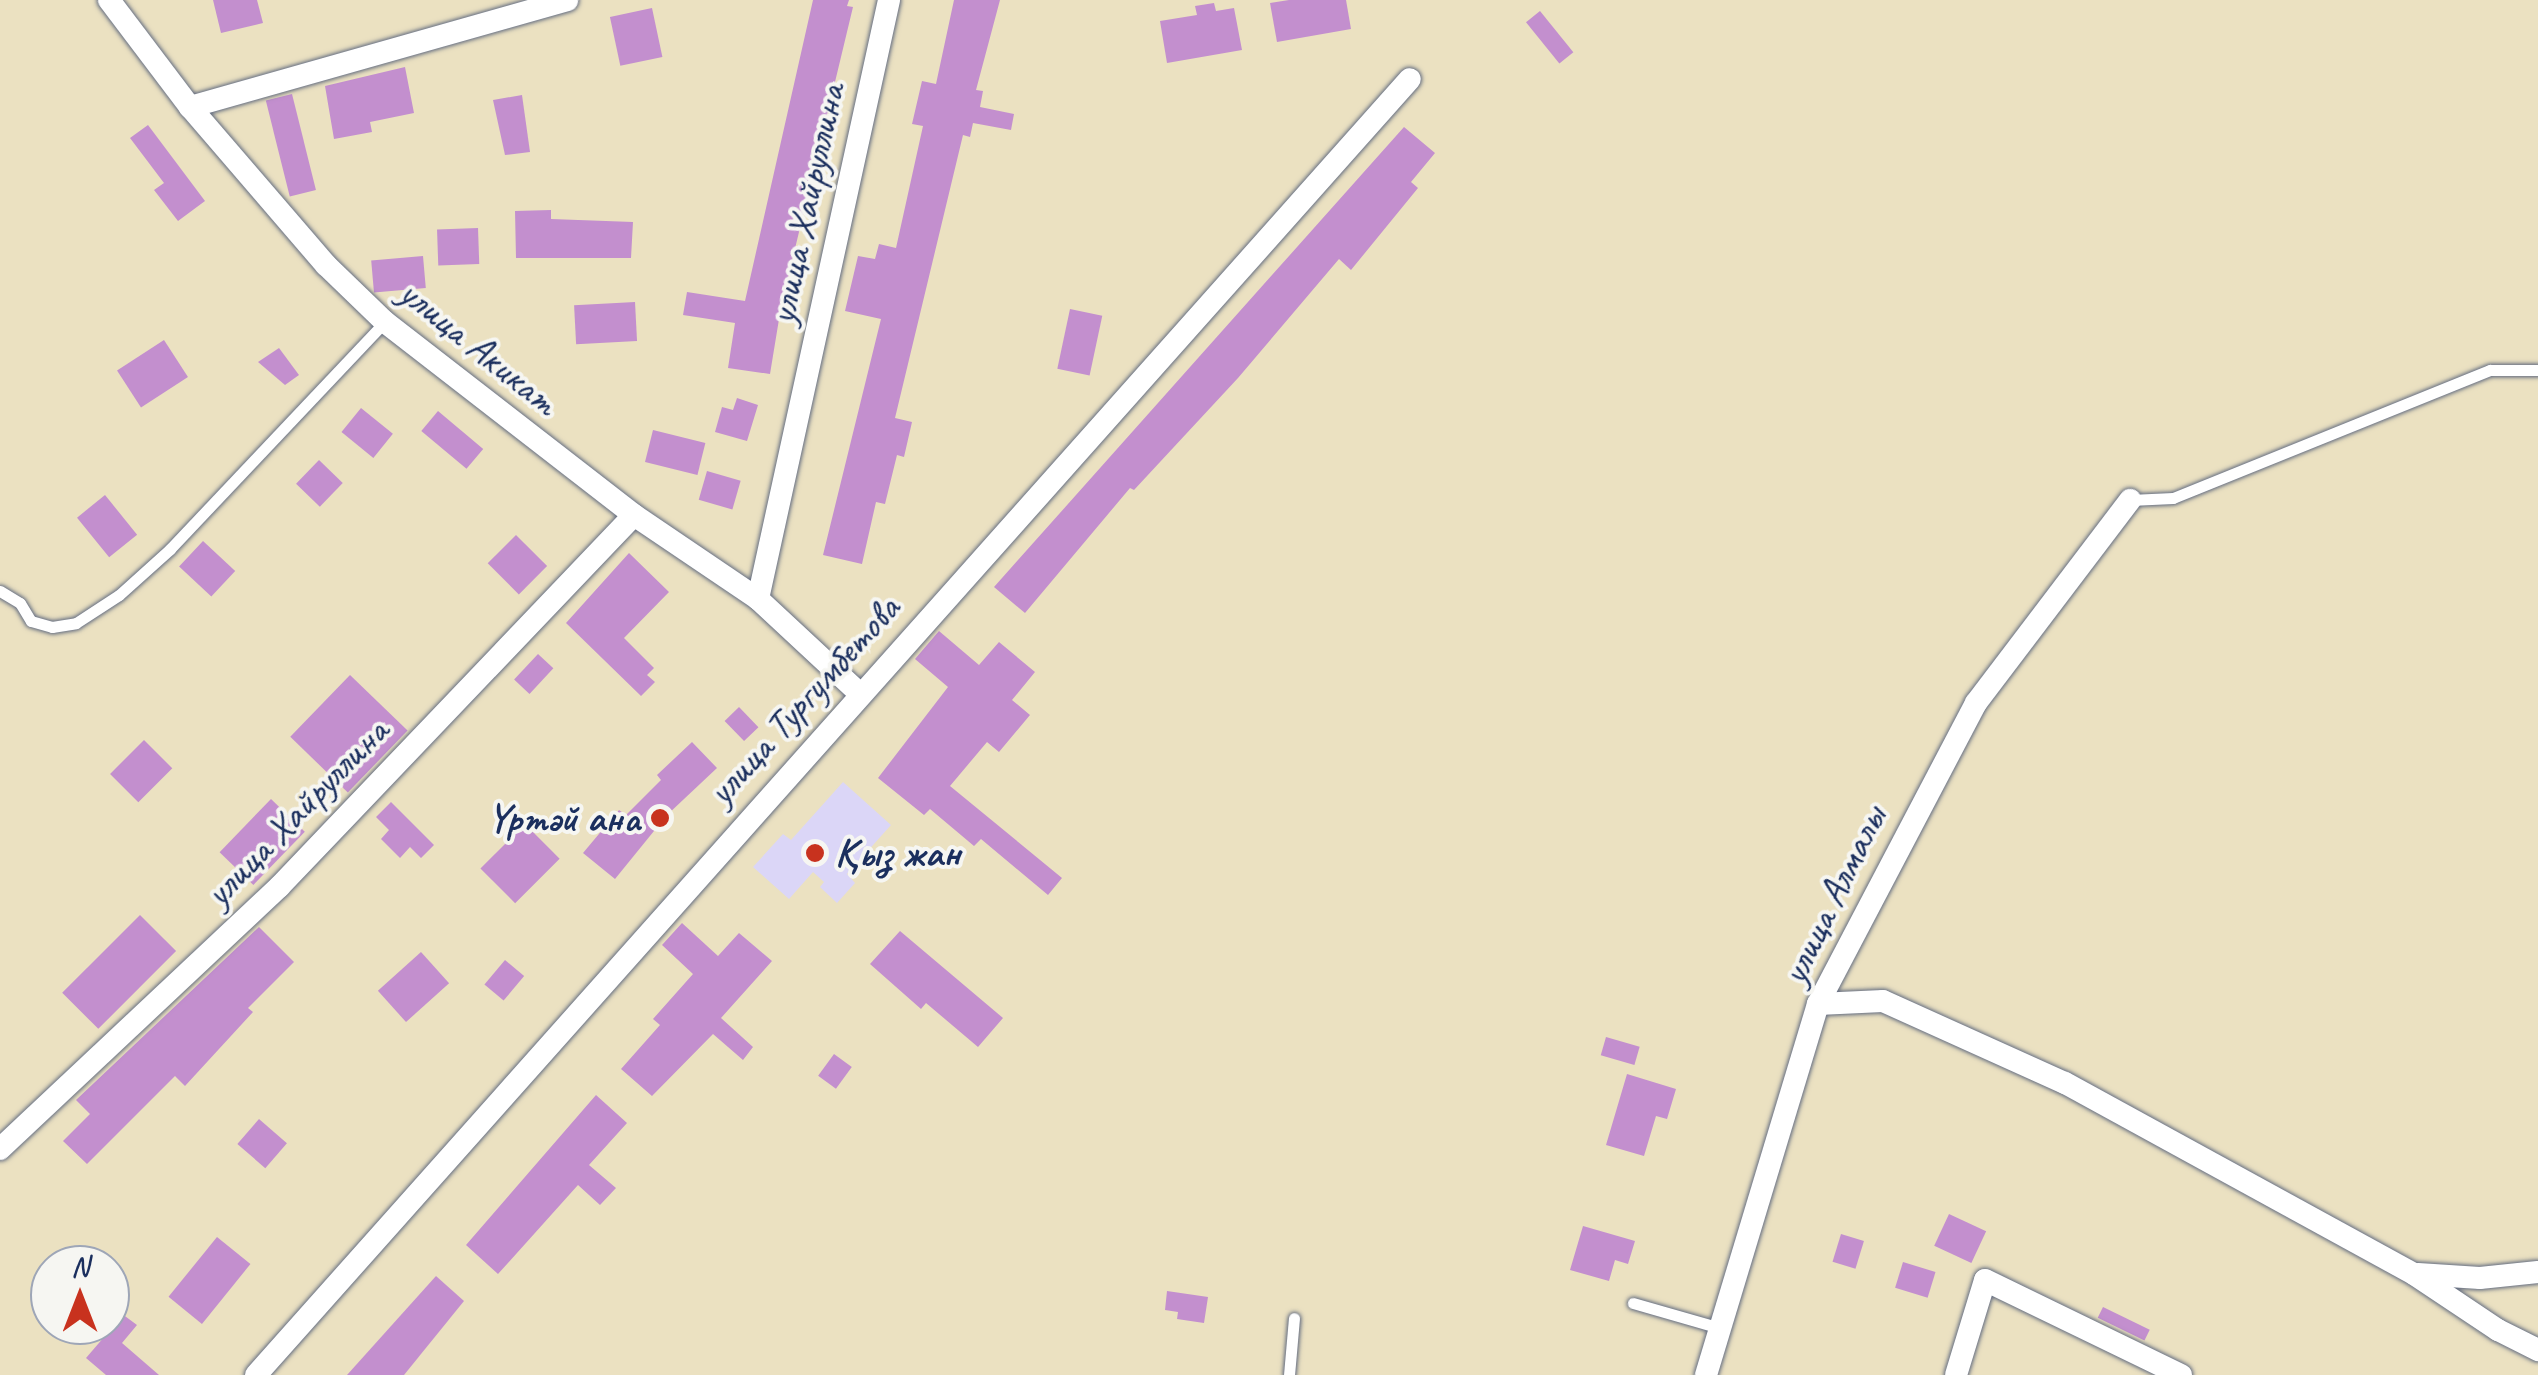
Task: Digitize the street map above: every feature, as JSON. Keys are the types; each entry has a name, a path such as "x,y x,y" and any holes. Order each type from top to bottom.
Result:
{"street":[{"name":"улица Акикат","path":"109,0 190,106 326,265 385,322 634,515 758,599 859,693"},
{"path":"190,106 567,0"},
{"name":"улица Хайруллина","path":"758,599 889,0"},
{"name":"улица Тургумбетова","path":"256,1375 1410,78"},
{"name":"улица Алмалы","path":"1706,1375 1818,1004 1976,702 2130,500"},
{"name":"улица Хайруллина","path":"0,1149 279,887 634,515"},
{"path":"1818,1004 1883,1000 2065,1083 2414,1274 2498,1330 2538,1350"},
{"path":"2414,1274 2480,1278 2538,1272"},
{"path":"1956,1375 1985,1280 2181,1375"}],"lane":[{"path":"0,591 20,603 31,621 52,627 76,622 119,595 170,549 385,322"},
{"path":"2130,500 2173,498 2490,370 2538,370"},
{"path":"1633,1303 1720,1328"},
{"path":"1289,1375 1294,1318"}],"shaded area":[{"name":"Қыз жан","path":"843,782 891,825 847,874 855,883 837,903 820,887 824,882 813,872 789,899 753,867 783,834 791,840"}],"building":[{"path":"213,0 257,0 263,23 221,33"},
{"path":"813,0 849,0 847,6 853,7 781,307 770,374 728,368 735,323 683,315 687,292 745,301"},
{"path":"954,0 1000,0 976,90 983,91 980,107 1014,114 1011,130 973,123 970,137 963,135 895,418 912,422 904,457 897,455 885,504 876,502 862,564 823,555 881,319 845,311 858,256 875,259 879,244 896,248 923,126 912,124 922,81 936,84"},
{"path":"1346,0 1351,29 1277,42 1270,3"},
{"path":"1214,3 1216,11 1234,8 1242,50 1167,63 1160,21 1197,15 1195,6"},
{"path":"652,8 662,57 620,66 610,17"},
{"path":"1540,11 1573,52 1559,64 1526,22"},
{"path":"405,67 414,113 370,122 372,132 334,139 325,86"},
{"path":"292,94 316,190 290,197 266,101"},
{"path":"522,95 530,152 505,155 493,100"},
{"path":"148,125 205,201 178,221 154,190 164,183 130,138"},
{"path":"1404,127 1435,153 1411,182 1418,188 1351,270 1339,259 1238,378 1134,490 1130,488 1025,613 994,587"},
{"path":"551,210 551,219 633,222 631,258 516,258 515,211"},
{"path":"478,228 479,264 438,265 437,229"},
{"path":"423,256 426,288 374,292 371,261"},
{"path":"635,302 637,341 576,344 574,305"},
{"path":"1070,309 1102,316 1090,376 1057,369"},
{"path":"164,340 188,377 141,407 117,370"},
{"path":"279,348 299,375 285,385 258,362"},
{"path":"737,398 758,405 747,441 715,432 722,407 733,410"},
{"path":"361,408 393,434 373,458 341,432"},
{"path":"438,411 483,449 466,469 421,431"},
{"path":"653,430 705,443 697,475 645,462"},
{"path":"319,460 343,483 320,507 296,484"},
{"path":"707,471 741,481 732,509 699,500"},
{"path":"105,495 137,535 109,557 77,518"},
{"path":"516,535 547,566 519,594 488,563"},
{"path":"203,541 235,571 211,597 179,567"},
{"path":"629,553 669,592 624,638 654,668 647,675 655,682 641,696 566,623"},
{"path":"939,631 979,665 999,642 1035,672 1012,700 1030,715 999,752 987,742 950,786 1062,878 1048,895 981,839 974,846 930,809 924,815 878,778 948,687 915,659"},
{"path":"538,654 553,668 529,694 514,680"},
{"path":"350,675 408,731 348,792 290,737"},
{"path":"739,707 758,727 744,741 725,721"},
{"path":"144,740 172,768 138,802 110,774"},
{"path":"692,742 717,768 667,815 615,879 583,853 619,810 626,815 661,780 657,775"},
{"path":"271,799 305,832 253,885 220,852"},
{"path":"391,802 434,845 421,858 410,847 400,858 381,839 389,830 376,817"},
{"path":"525,824 560,859 515,903 480,869"},
{"path":"140,915 176,951 98,1029 62,993"},
{"path":"682,923 718,956 739,933 772,961 721,1018 753,1047 743,1060 713,1034 652,1096 621,1069 660,1025 653,1019 693,974 662,945"},
{"path":"259,927 294,962 248,1008 253,1012 185,1086 175,1076 87,1164 63,1141 90,1114 76,1100"},
{"path":"900,931 1003,1018 978,1047 926,1003 921,1009 870,964"},
{"path":"421,952 449,983 406,1022 378,991"},
{"path":"505,960 524,976 504,1001 484,985"},
{"path":"1606,1037 1640,1047 1634,1065 1601,1055"},
{"path":"834,1054 852,1067 836,1089 818,1076"},
{"path":"1627,1074 1676,1089 1667,1119 1656,1116 1644,1156 1606,1145"},
{"path":"596,1095 627,1123 589,1165 616,1188 600,1205 578,1185 498,1274 466,1245"},
{"path":"259,1119 287,1143 265,1168 237,1144"},
{"path":"1949,1214 1986,1231 1971,1263 1934,1246"},
{"path":"1583,1226 1635,1241 1628,1264 1615,1260 1609,1281 1570,1270"},
{"path":"1841,1234 1864,1241 1855,1269 1833,1262"},
{"path":"217,1237 250,1264 202,1324 169,1297"},
{"path":"1903,1262 1936,1272 1928,1298 1895,1288"},
{"path":"436,1276 464,1301 404,1375 347,1375"},
{"path":"1167,1291 1208,1297 1204,1323 1177,1319 1178,1312 1165,1310"},
{"path":"2103,1307 2150,1330 2144,1341 2098,1318"},
{"path":"97,1345 124,1345 159,1375 106,1375 86,1358"}],"place":[{"name":"Үртәй ана","path":"660,818"},
{"name":"Қыз жан","path":"815,853"}]}
